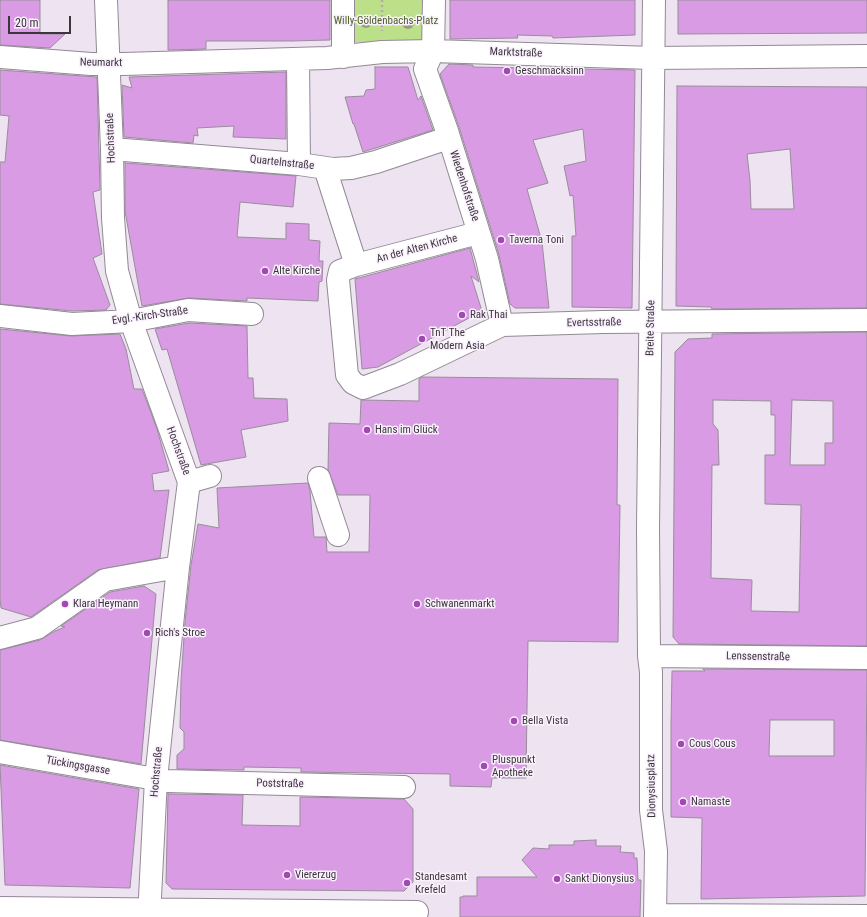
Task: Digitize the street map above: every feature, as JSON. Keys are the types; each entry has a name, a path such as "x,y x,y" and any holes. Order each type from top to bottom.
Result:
{"street":[{"name":"Hochstraße","path":"106,0 112,148 113,218 117,271 131,321 189,482 178,567 156,779 149,913"},
{"path":"342,57 343,0"},
{"path":"433,51 434,0"},
{"name":"Breite Straße","path":"649,656 648,529 654,0"},
{"name":"Marktstraße","path":"165,63 298,59 342,57 382,52 433,51 653,58 867,56"},
{"name":"Wiedenhofstraße","path":"433,51 425,68 487,259 502,325"},
{"name":"Neumarkt","path":"0,57 108,64 165,63"},
{"path":"298,59 299,164"},
{"name":"Quartelnstraße","path":"112,148 342,169 376,162 448,138"},
{"path":"325,168 356,265"},
{"name":"An der Alten Kirche","path":"347,389 338,280 340,272 356,265 478,233"},
{"name":"Evgl.-Kirch-Straße","path":"0,316 72,324 131,321 188,310 252,314"},
{"name":"Evertsstraße","path":"347,389 363,388 400,374 502,325 867,320"},
{"path":"189,482 210,476"},
{"path":"319,478 338,535"},
{"path":"0,638 37,628 105,580 178,567"},
{"name":"Lenssenstraße","path":"649,656 867,658"},
{"name":"Dionysiusplatz","path":"649,656 651,672 651,810 656,851 655,916"},
{"name":"Tückingsgasse","path":"0,752 156,779"},
{"name":"Poststraße","path":"156,779 167,781 404,787"},
{"path":"0,904 0,908 149,913 322,914 417,912"},
{"path":"655,916 867,916"}],"path":[{"path":"382,0 382,52"}],"green space":[{"name":"Willy-Göldenbachs-Platz","path":"349,0 422,0 422,43 349,42"}],"building":[{"path":"0,0 40,0 40,34 65,34 50,48 0,45"},
{"path":"168,0 330,0 330,40 206,41 206,49 168,50"},
{"path":"450,0 635,0 635,35 553,38 552,36 517,35 518,38 450,39"},
{"path":"678,0 867,0 867,33 678,34"},
{"path":"449,64 473,65 473,67 635,70 632,308 572,307 572,236 576,236 573,195 570,196 564,166 586,161 583,129 533,140 548,183 527,189 542,242 549,308 515,308 510,304 499,255 459,127 440,74"},
{"path":"375,67 408,67 418,100 421,96 433,130 363,152 345,97 364,96 366,90 375,89"},
{"path":"0,70 97,77 100,190 93,192 102,254 93,258 110,305 106,310 72,311 0,304 0,162 5,162 9,116 0,115"},
{"path":"286,72 286,139 233,137 234,126 197,128 198,136 194,135 193,143 124,137 122,85 132,88 129,77"},
{"path":"677,86 867,87 867,308 712,309 711,307 676,306","holes":["790,149 794,209 751,209 747,154"]},
{"path":"125,163 296,176 293,207 240,202 237,237 286,239 286,223 309,224 309,240 320,241 319,261 323,261 322,281 319,282 318,301 247,298 247,301 189,298 142,306 125,211"},
{"path":"470,248 479,282 471,276 482,311 378,367 362,369 355,279"},
{"path":"189,323 247,326 248,378 253,378 254,398 287,399 288,421 241,430 246,457 201,465 167,349 162,350 155,329"},
{"path":"0,329 71,336 120,334 126,349 134,389 142,389 157,429 169,471 152,474 154,491 169,490 160,558 98,570 31,617 1,608 0,599"},
{"path":"867,332 867,646 679,644 673,637 675,352 688,339 712,338 712,334","holes":["713,400 771,401 771,415 775,415 775,455 765,455 765,504 801,505 799,612 751,611 752,580 711,578 712,465 719,465 718,430 713,424","792,400 833,401 833,443 825,443 825,465 790,465"]},
{"path":"422,377 618,379 617,505 620,505 618,642 528,641 526,778 492,778 491,787 450,786 450,774 301,772 301,768 244,767 244,770 177,769 177,755 184,749 184,732 180,728 181,681 191,565 198,524 219,528 217,488 308,483 314,537 326,537 327,552 369,552 370,495 338,495 328,470 329,423 360,424 361,400 419,401 419,379"},
{"path":"144,586 156,594 141,764 0,740 0,650 40,640 65,627 61,626 110,592"},
{"path":"703,669 867,670 865,896 701,899 702,818 671,817 671,723 672,671 705,671","holes":["770,720 834,720 834,756 769,756"]},
{"path":"0,765 139,789 130,888 5,885"},
{"path":"168,794 243,795 242,825 300,826 300,797 404,799 413,809 413,882 404,891 172,889 166,883"},
{"name":"Sankt Dionysius","path":"596,840 596,846 621,846 620,852 634,853 634,858 637,858 638,880 641,880 640,917 460,917 460,897 477,896 477,877 537,877 522,860 533,848 549,849 549,845 574,845 574,841"}],"place":[{"name":"Geschmacksinn","path":"507,71"},
{"name":"Taverna Toni","path":"501,240"},
{"name":"Alte Kirche","path":"265,271"},
{"name":"Rak Thai","path":"462,315"},
{"name":"TnT The Modern Asia","path":"422,339"},
{"name":"Hans im Glück","path":"367,430"},
{"name":"Klara Heymann","path":"65,604"},
{"name":"Schwanenmarkt","path":"417,604"},
{"name":"Rich's Stroe","path":"147,633"},
{"name":"Bella Vista","path":"514,721"},
{"name":"Cous Cous","path":"681,744"},
{"name":"Pluspunkt Apotheke","path":"484,766"},
{"name":"Namaste","path":"683,802"},
{"name":"Viererzug","path":"287,875"},
{"name":"Sankt Dionysius","path":"557,879"},
{"name":"Standesamt Krefeld","path":"407,883"}]}
